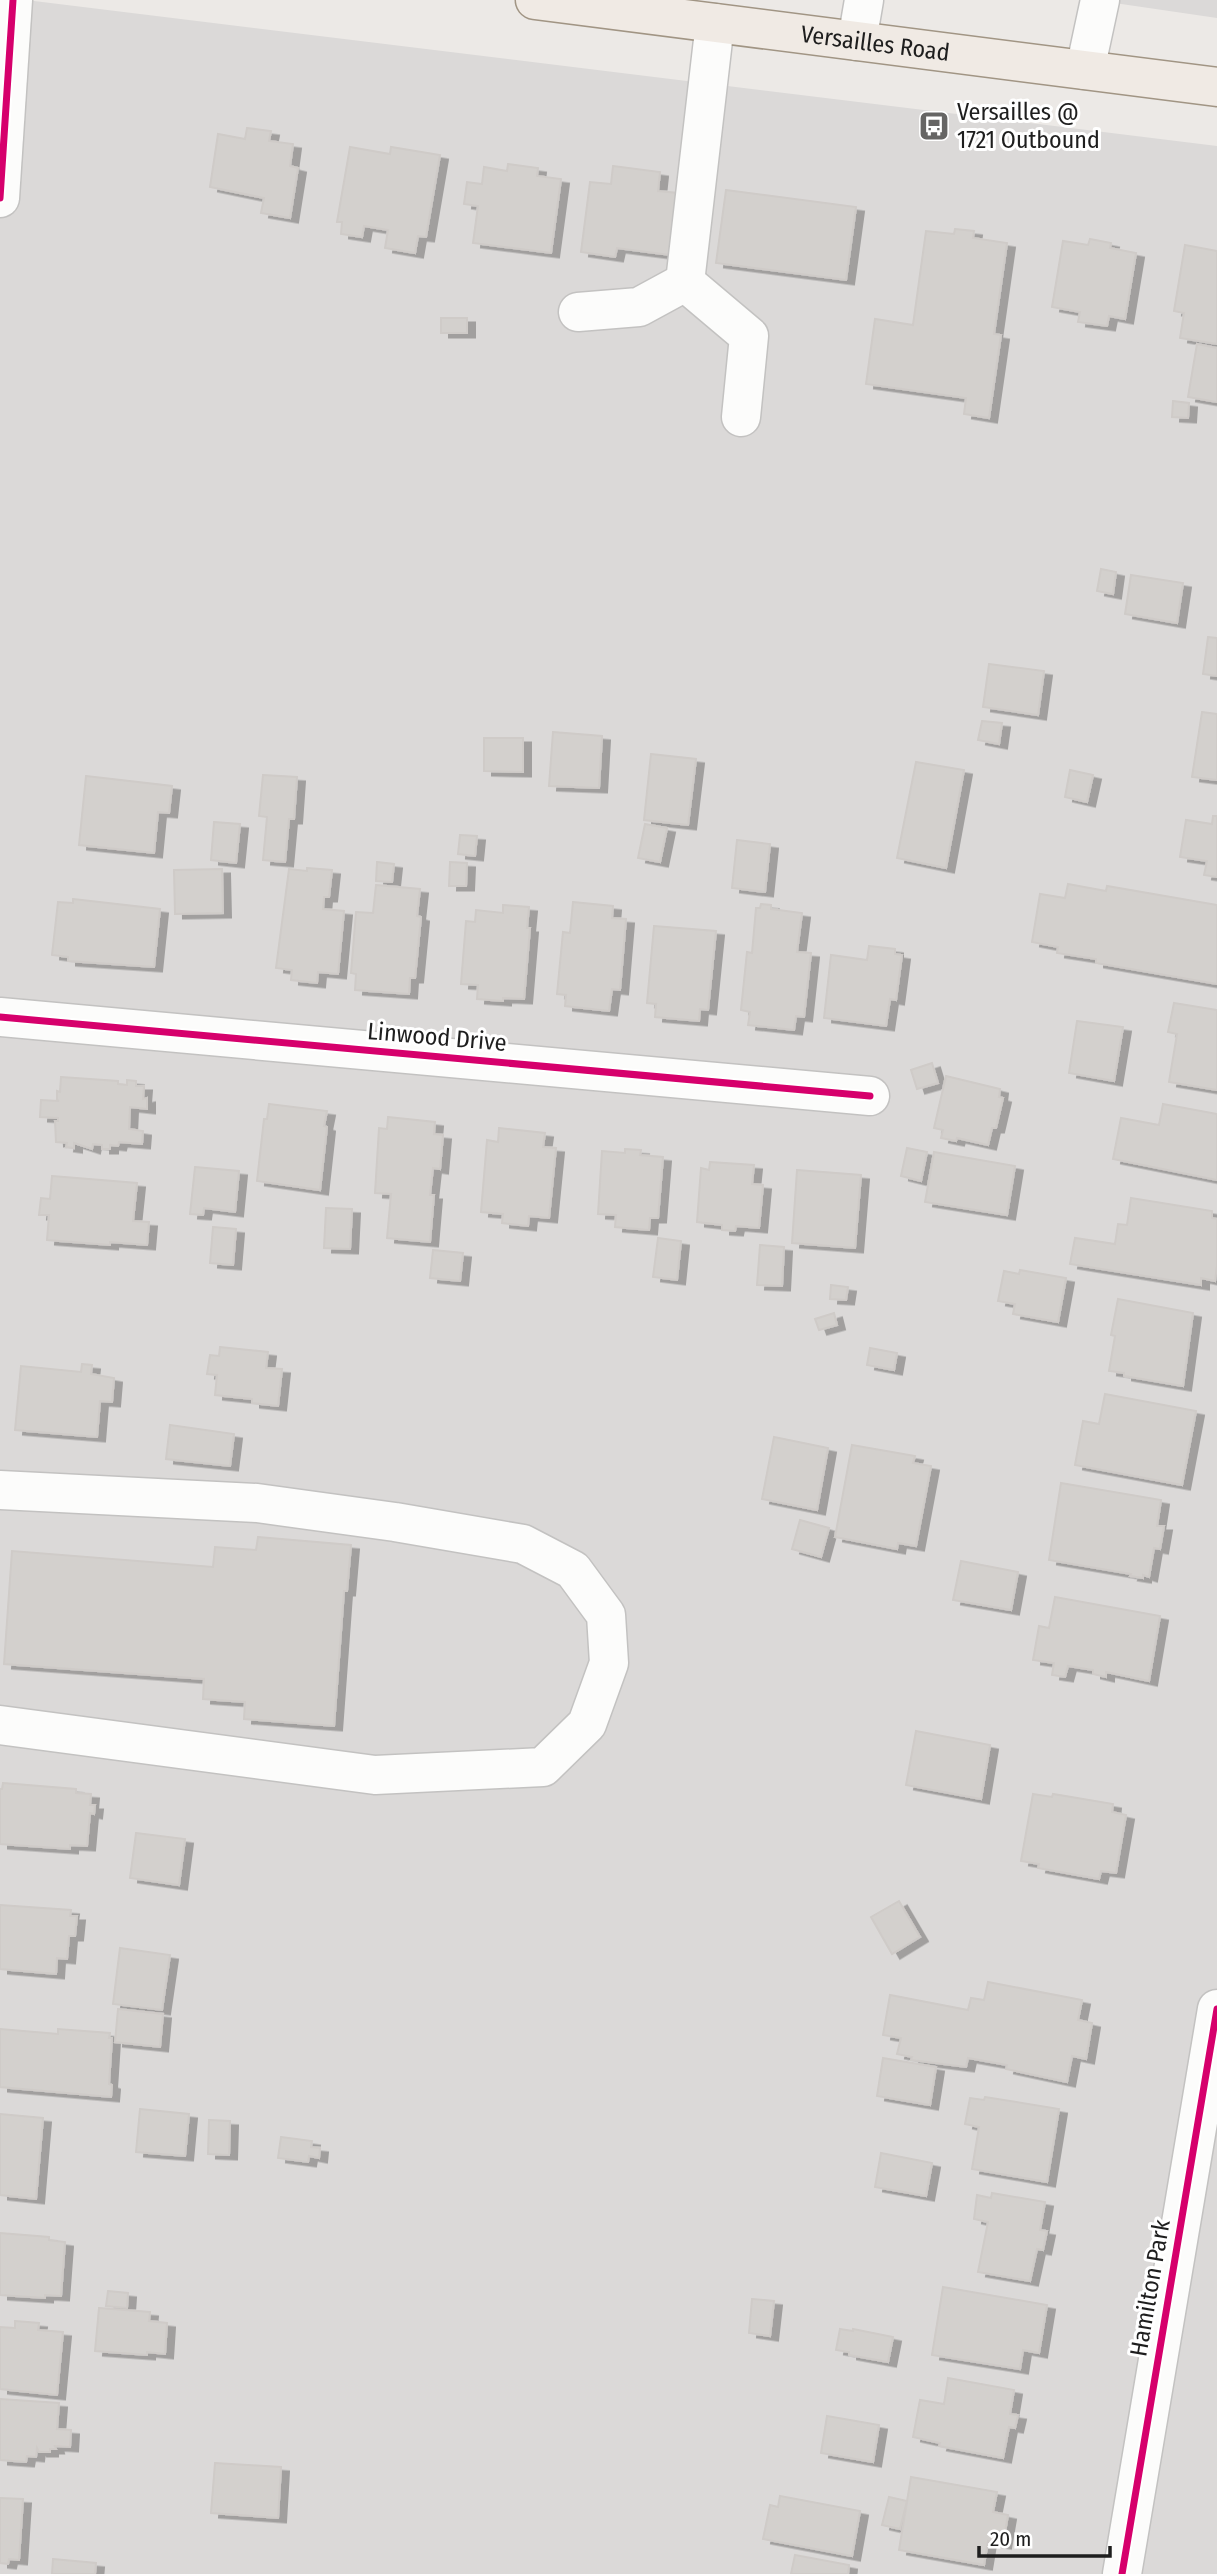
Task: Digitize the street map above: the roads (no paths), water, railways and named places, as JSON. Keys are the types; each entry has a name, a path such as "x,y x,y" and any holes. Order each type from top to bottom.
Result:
{"main road":[{"name":"Versailles Road","path":"535,0 1217,87"}],"street":[{"path":"0,198 13,0"},
{"path":"857,41 864,0"},
{"path":"1085,69 1100,0"},
{"path":"685,282 715,23"},
{"path":"578,312 639,307 685,282"},
{"path":"685,282 749,336 741,417"},
{"name":"Linwood Drive","path":"0,1017 870,1096"},
{"path":"0,1490 257,1503 395,1522 523,1544 573,1570 606,1615 609,1663 586,1724 543,1767 375,1775 0,1725"},
{"name":"Hamilton Park","path":"1122,2574 1217,2009"}],"place":[{"name":"Versailles @ 1721 Outbound","path":"934,126"}]}
